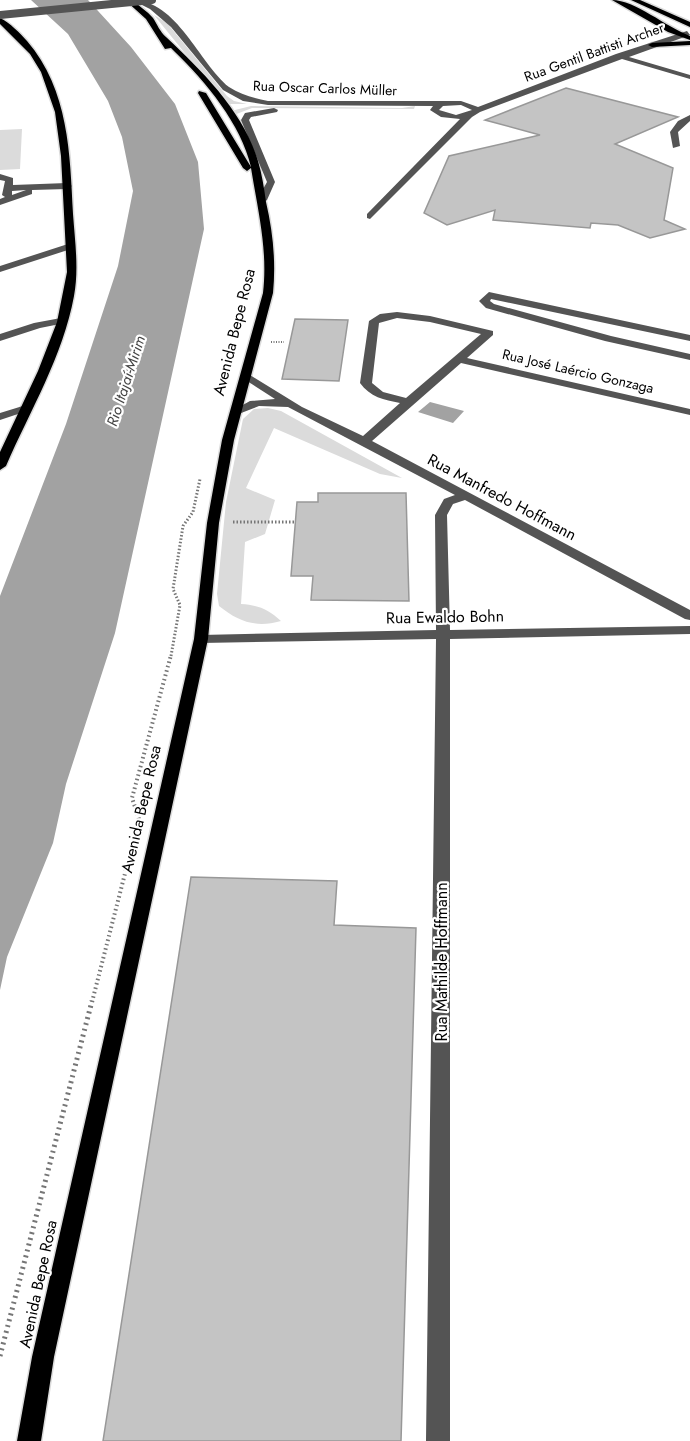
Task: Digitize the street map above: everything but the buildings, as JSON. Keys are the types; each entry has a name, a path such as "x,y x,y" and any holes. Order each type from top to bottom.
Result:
{"main road":[{"name":"Avenida Bepe Rosa","path":"128,0 149,18 190,76"},
{"path":"615,0 666,27 687,33"},
{"path":"634,0 687,33"},
{"path":"639,11 659,27 662,33 648,46"},
{"path":"0,20 26,41 38,57 57,102 64,137 70,246 70,293 58,335 0,466"},
{"path":"659,27 687,33"},
{"name":"Avenida Bepe Rosa","path":"29,1441 43,1357 201,639 213,523 236,412 268,293 271,269 268,226 253,158 224,106 179,51 164,39"},
{"path":"648,46 690,43"},
{"name":"Avenida Bepe Rosa","path":"197,86 258,185"},
{"path":"224,106 219,110 228,124 224,128"}],"street":[{"name":"Rua Oscar Carlos Müller","path":"135,0 152,8 174,25 226,88 236,96 268,103 412,104 439,108"},
{"path":"0,15 152,0"},
{"name":"Rua Gentil Battisti Archer","path":"370,216 473,113 619,56 687,33"},
{"path":"619,56 690,77"},
{"name":"Rua Gentil Battisti Archer","path":"439,108 510,98"},
{"name":"Rua Oscar Carlos Müller","path":"224,106 412,104"},
{"path":"454,117 473,113 468,104"},
{"name":"Rua Oscar Carlos Müller","path":"262,200 271,182 246,124 248,115 273,110 439,108"},
{"path":"439,108 454,117 459,125"},
{"path":"676,146 674,132 690,117"},
{"path":"0,177 10,180 9,188 2,201"},
{"path":"9,188 67,186"},
{"path":"2,201 40,188"},
{"path":"0,269 70,246"},
{"path":"690,338 489,295 484,301 489,306 609,339 690,357"},
{"path":"365,442 370,435 489,333 404,314 386,315 374,321 366,383 369,389 377,393 408,402"},
{"path":"0,338 38,325 61,321"},
{"name":"Rua José Laércio Gonzaga","path":"459,359 690,412"},
{"name":"Rua Manfredo Hoffmann","path":"246,375 298,409 365,442 690,616"},
{"name":"Rua Manfredo Hoffmann","path":"236,412 254,402 265,400 298,409"},
{"path":"0,417 26,408"},
{"name":"Rua Mathilde Hoffmann","path":"438,1441 443,636 441,515 448,502 465,496"},
{"name":"Rua Ewaldo Bohn","path":"201,639 690,630"}],"path":[{"path":"0,1356 139,819 132,798 171,657 180,605 173,589 183,526 193,512 201,473"},
{"path":"233,522 296,522"}],"shaded area":[{"path":"154,15 167,23 227,96 234,101 247,104 226,104"},
{"path":"251,106 402,108 415,106 414,109 252,108 234,115 231,111"},
{"path":"22,129 20,169 0,170 0,130"},
{"path":"268,408 281,411 402,478 380,474 274,428 246,488 275,500 265,534 245,542 241,604 262,608 281,621 256,624 241,620 226,612 219,606 217,594 226,502 243,419 254,409"}],"water":[{"name":"Rio Itajaí-Mirim","path":"31,0 88,0 131,47 175,104 198,162 204,229 115,633 66,784 53,843 7,957 0,990 0,596 66,424 118,266 133,191 122,137 108,101 68,34"},
{"path":"430,402 464,411 453,423 418,412"}]}
